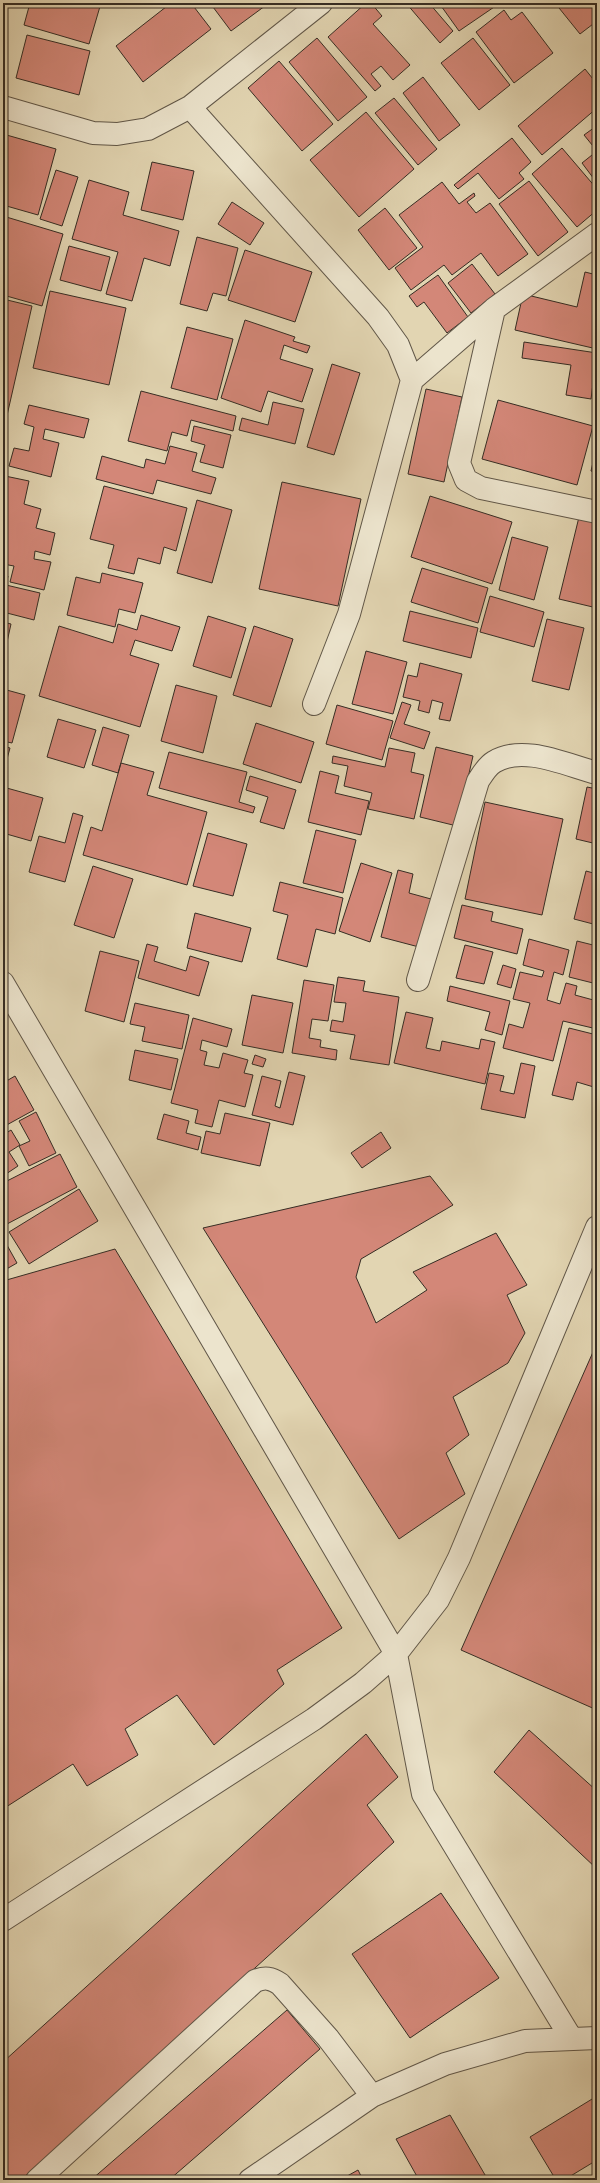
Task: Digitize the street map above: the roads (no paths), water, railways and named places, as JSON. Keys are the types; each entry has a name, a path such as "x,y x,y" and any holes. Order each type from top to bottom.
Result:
{"street":[{"path":"3,107 93,133 117,134 148,129 190,107 321,3"},
{"path":"190,107 378,317 398,345 412,380"},
{"path":"314,704 349,614 412,380 494,309 597,234"},
{"path":"494,309 459,463 466,480 481,488 597,512"},
{"path":"418,980 478,781 492,763 510,754 528,754 597,773"},
{"path":"3,983 396,1654 423,1794 571,2038"},
{"path":"3,1920 314,1719 363,1683 396,1654 438,1600 459,1558 597,1227"},
{"path":"37,2180 255,1981 262,1979 272,1978 280,1984 328,2038 372,2096"},
{"path":"250,2180 372,2096 445,2064 525,2041 597,2038"}]}
